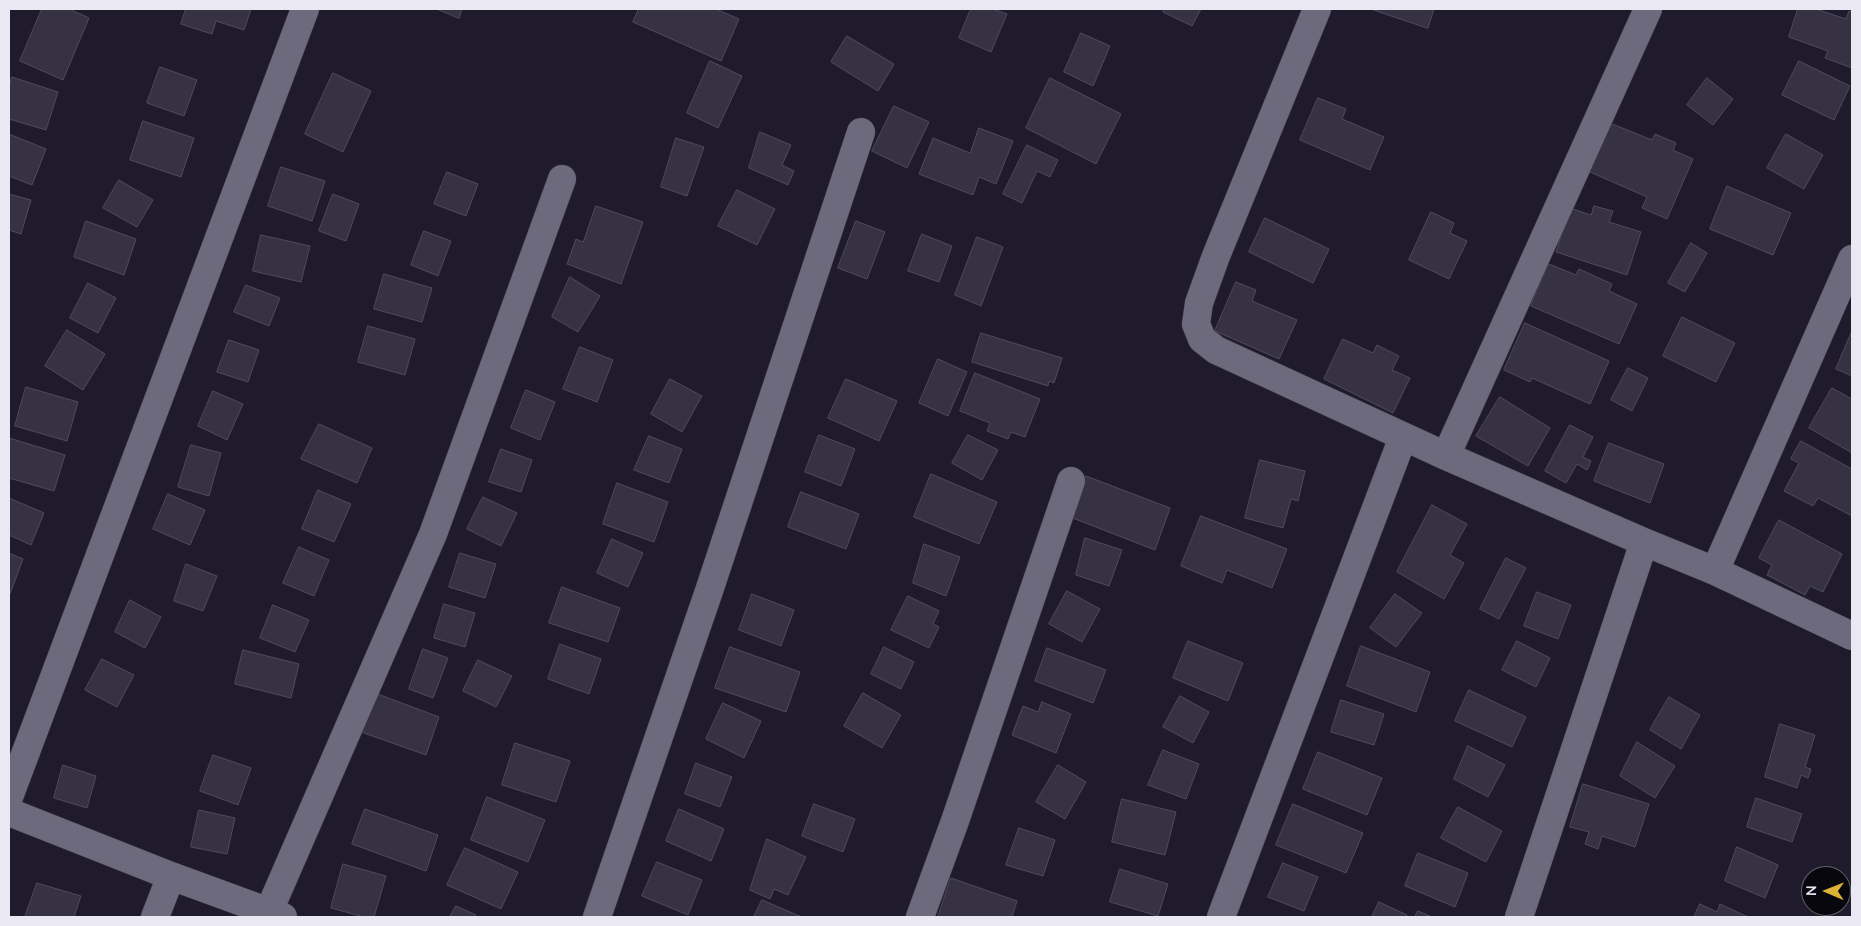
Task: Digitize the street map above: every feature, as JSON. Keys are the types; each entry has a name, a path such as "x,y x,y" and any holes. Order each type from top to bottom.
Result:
{"street":[{"path":"9,797 305,9"},
{"path":"1317,9 1198,303 1196,324 1202,339 1216,350 1403,437 1644,542 1716,571 1852,636"},
{"path":"1446,456 1648,9"},
{"path":"597,917 709,591 861,132"},
{"path":"9,812 170,876 276,914 433,534 562,179"},
{"path":"1716,571 1852,259"},
{"path":"1221,917 1403,437"},
{"path":"920,917 959,812 1070,481"},
{"path":"1519,917 1644,542"},
{"path":"155,917 170,876"}],"building":[{"path":"42,9 69,9 89,18 63,80 20,61"},
{"path":"186,9 251,9 244,30 216,21 212,34 181,24"},
{"path":"437,9 462,9 459,18"},
{"path":"639,9 716,9 739,19 721,61 633,22"},
{"path":"971,9 993,9 1007,14 991,52 959,38"},
{"path":"1165,9 1201,9 1192,26 1163,12"},
{"path":"1371,9 1434,9 1428,28"},
{"path":"1798,9 1816,9 1846,19 1849,11 1852,12 1852,68 1825,58 1828,51 1789,37"},
{"path":"1081,33 1110,46 1093,86 1064,72"},
{"path":"847,36 894,64 878,91 831,62"},
{"path":"710,61 742,76 718,128 687,113"},
{"path":"1799,61 1850,86 1834,120 1782,95"},
{"path":"160,67 197,80 184,116 147,103"},
{"path":"333,73 371,91 343,152 305,134"},
{"path":"12,77 58,92 46,130 9,119 9,88"},
{"path":"1050,78 1121,114 1096,164 1026,128"},
{"path":"1707,78 1733,99 1713,125 1687,105"},
{"path":"1318,98 1346,109 1342,119 1384,137 1370,170 1300,140"},
{"path":"894,106 929,122 907,168 872,151"},
{"path":"143,121 194,138 181,177 130,160"},
{"path":"1610,123 1652,140 1655,134 1676,143 1673,150 1693,159 1667,219 1642,208 1647,197 1590,172"},
{"path":"979,128 1013,141 996,184 979,177 973,195 919,174 933,138 970,153"},
{"path":"760,132 791,145 782,165 794,171 788,185 749,168"},
{"path":"9,134 46,149 32,185 9,176"},
{"path":"1786,134 1823,155 1804,189 1767,168"},
{"path":"676,138 704,147 687,196 661,187"},
{"path":"1027,145 1058,160 1050,177 1037,171 1022,203 1003,194"},
{"path":"281,167 325,181 312,221 268,206"},
{"path":"447,172 478,184 466,216 434,204"},
{"path":"119,180 153,200 137,227 103,208"},
{"path":"1727,186 1791,213 1773,255 1710,229"},
{"path":"737,190 775,209 757,245 718,226"},
{"path":"9,194 31,200 21,234 9,230"},
{"path":"333,194 359,204 346,241 319,231"},
{"path":"596,206 643,222 621,284 567,264 576,239 583,242"},
{"path":"1594,206 1613,211 1609,222 1641,232 1627,275 1556,252 1570,208 1591,215"},
{"path":"1431,212 1454,223 1450,233 1467,241 1449,279 1409,260"},
{"path":"1265,218 1329,249 1313,283 1249,252"},
{"path":"86,221 136,239 124,275 74,257"},
{"path":"856,221 885,232 867,279 838,268"},
{"path":"424,231 451,241 438,276 411,265"},
{"path":"922,234 952,246 939,282 908,271"},
{"path":"261,235 310,246 301,282 253,271"},
{"path":"977,237 1003,247 981,306 955,295"},
{"path":"1691,243 1707,253 1685,292 1668,283"},
{"path":"1549,264 1576,275 1579,269 1612,284 1609,291 1637,304 1619,344 1531,306"},
{"path":"384,274 432,288 422,322 374,309"},
{"path":"570,277 600,296 578,332 552,317"},
{"path":"1236,282 1256,290 1252,301 1297,320 1279,359 1215,331"},
{"path":"88,283 116,298 98,333 70,318"},
{"path":"246,285 280,298 269,326 234,312"},
{"path":"1682,317 1735,343 1716,382 1663,356"},
{"path":"1525,323 1609,361 1590,404 1532,378 1530,382 1504,370"},
{"path":"368,326 415,339 405,375 358,362"},
{"path":"67,330 105,354 83,390 45,366"},
{"path":"1852,331 1852,376 1836,369"},
{"path":"981,333 1062,358 1054,383 1049,381 1048,386 972,362"},
{"path":"1343,339 1373,353 1377,345 1399,356 1392,370 1410,378 1393,413 1324,379"},
{"path":"229,340 259,350 248,382 217,372"},
{"path":"580,347 613,360 597,402 563,389"},
{"path":"938,359 967,372 948,416 919,403"},
{"path":"1628,368 1648,378 1632,411 1611,400"},
{"path":"975,373 1040,399 1025,437 1011,432 1008,439 987,431 990,423 960,411"},
{"path":"670,379 702,396 682,432 651,414"},
{"path":"846,379 897,401 879,441 828,418"},
{"path":"26,387 78,402 67,441 15,426"},
{"path":"1832,388 1852,399 1852,453 1809,428"},
{"path":"526,390 555,402 540,440 511,428"},
{"path":"213,391 243,404 227,440 198,426"},
{"path":"1500,397 1550,428 1528,466 1476,436"},
{"path":"319,424 372,448 357,483 301,459"},
{"path":"1570,425 1593,437 1583,457 1591,461 1587,470 1577,464 1566,483 1545,471"},
{"path":"819,435 855,449 841,486 805,472"},
{"path":"968,435 998,450 982,480 952,463"},
{"path":"649,436 682,449 669,483 634,470"},
{"path":"9,438 65,455 54,491 9,478"},
{"path":"1801,441 1852,469 1852,516 1818,498 1813,506 1784,491 1799,463 1791,459"},
{"path":"1609,443 1664,464 1650,503 1594,481"},
{"path":"191,445 221,453 209,496 178,487"},
{"path":"501,449 532,460 521,492 489,482"},
{"path":"1260,460 1305,471 1298,501 1291,499 1283,528 1245,518"},
{"path":"931,474 997,502 979,544 914,517"},
{"path":"1086,476 1170,508 1155,550 1070,517"},
{"path":"617,483 668,502 654,542 603,524"},
{"path":"318,490 351,504 334,542 302,529"},
{"path":"801,492 859,514 846,549 788,527"},
{"path":"168,494 205,510 190,545 153,529"},
{"path":"483,497 517,513 501,546 467,529"},
{"path":"9,498 44,513 31,545 9,535"},
{"path":"1432,505 1467,524 1450,555 1464,563 1444,599 1397,572"},
{"path":"1201,516 1287,549 1272,588 1227,570 1222,583 1181,566"},
{"path":"1779,520 1842,554 1823,592 1810,586 1805,595 1767,575 1772,565 1759,558"},
{"path":"1085,538 1122,550 1109,586 1076,575"},
{"path":"612,539 643,553 628,587 597,573"},
{"path":"924,544 960,557 946,596 913,583"},
{"path":"299,547 329,560 314,596 283,583"},
{"path":"9,553 23,559 10,594 9,594"},
{"path":"460,553 496,564 485,598 449,587"},
{"path":"1506,558 1526,568 1499,619 1480,609"},
{"path":"186,564 217,576 203,611 174,601"},
{"path":"562,587 620,608 608,642 549,623"},
{"path":"1067,591 1100,609 1082,642 1049,624"},
{"path":"1537,592 1571,605 1558,639 1524,626"},
{"path":"752,594 794,610 781,646 739,630"},
{"path":"1395,594 1422,613 1396,647 1370,628"},
{"path":"908,596 939,611 933,624 939,627 929,648 891,630"},
{"path":"130,600 161,617 145,648 115,632"},
{"path":"444,604 475,613 465,647 434,638"},
{"path":"273,605 309,620 295,652 260,638"},
{"path":"1188,641 1243,663 1228,701 1173,678"},
{"path":"1517,641 1550,658 1536,687 1502,670"},
{"path":"560,644 601,659 589,694 548,679"},
{"path":"1361,646 1430,672 1416,712 1347,686"},
{"path":"730,647 800,672 786,712 715,688"},
{"path":"884,647 914,662 901,689 871,674"},
{"path":"1047,648 1106,670 1093,703 1035,681"},
{"path":"423,649 448,658 433,698 409,689"},
{"path":"243,650 299,664 291,698 235,684"},
{"path":"102,659 134,675 117,707 85,690"},
{"path":"478,660 512,676 496,707 463,691"},
{"path":"1469,690 1526,717 1512,747 1455,721"},
{"path":"375,693 439,717 426,755 361,732"},
{"path":"863,693 901,715 882,748 844,726"},
{"path":"1180,696 1209,712 1193,743 1163,727"},
{"path":"1669,697 1700,715 1681,749 1650,730"},
{"path":"1341,700 1384,714 1374,745 1331,732"},
{"path":"1042,702 1071,714 1056,753 1012,735 1023,706 1038,712"},
{"path":"723,703 761,721 744,758 706,739"},
{"path":"1780,724 1815,735 1805,767 1811,769 1808,778 1801,775 1797,788 1765,777"},
{"path":"1637,742 1675,766 1655,798 1620,776"},
{"path":"515,743 570,761 556,802 502,785"},
{"path":"1468,746 1505,765 1488,797 1454,779"},
{"path":"1163,750 1199,764 1186,799 1148,785"},
{"path":"1318,752 1382,778 1367,815 1303,789"},
{"path":"213,755 251,768 238,805 200,791"},
{"path":"696,763 732,777 720,807 685,794"},
{"path":"63,765 96,776 87,808 54,798"},
{"path":"1058,765 1086,782 1065,819 1036,802"},
{"path":"1583,784 1649,804 1635,847 1602,836 1598,849 1585,844 1589,832 1570,827"},
{"path":"487,797 545,820 528,862 471,840"},
{"path":"1756,798 1802,814 1792,842 1747,827"},
{"path":"1122,799 1176,812 1165,855 1112,842"},
{"path":"814,804 855,819 843,852 802,836"},
{"path":"1293,804 1363,833 1346,873 1276,845"},
{"path":"1458,807 1502,831 1486,862 1441,838"},
{"path":"365,809 438,835 426,871 352,844"},
{"path":"679,809 724,829 711,861 666,841"},
{"path":"199,810 235,818 227,854 191,847"},
{"path":"1019,828 1055,840 1043,876 1006,865"},
{"path":"767,839 806,857 788,895 774,889 770,899 750,890"},
{"path":"1737,847 1778,865 1765,898 1725,881"},
{"path":"465,848 518,872 501,909 447,885"},
{"path":"1418,853 1468,873 1455,907 1405,886"},
{"path":"657,862 702,880 688,915 642,896"},
{"path":"1283,863 1318,877 1304,911 1268,897"},
{"path":"343,864 386,876 374,917 364,917 331,908"},
{"path":"1120,869 1168,884 1158,916 1110,902"},
{"path":"951,878 1017,901 1012,917 938,917"},
{"path":"37,883 81,896 74,917 25,917"},
{"path":"762,900 802,917 754,917"},
{"path":"1379,902 1407,915 1406,917 1372,917"},
{"path":"1700,904 1717,912 1720,904 1748,917 1694,917"},
{"path":"456,906 476,915 475,917 450,917"},
{"path":"1418,911 1432,917 1415,917"}]}
